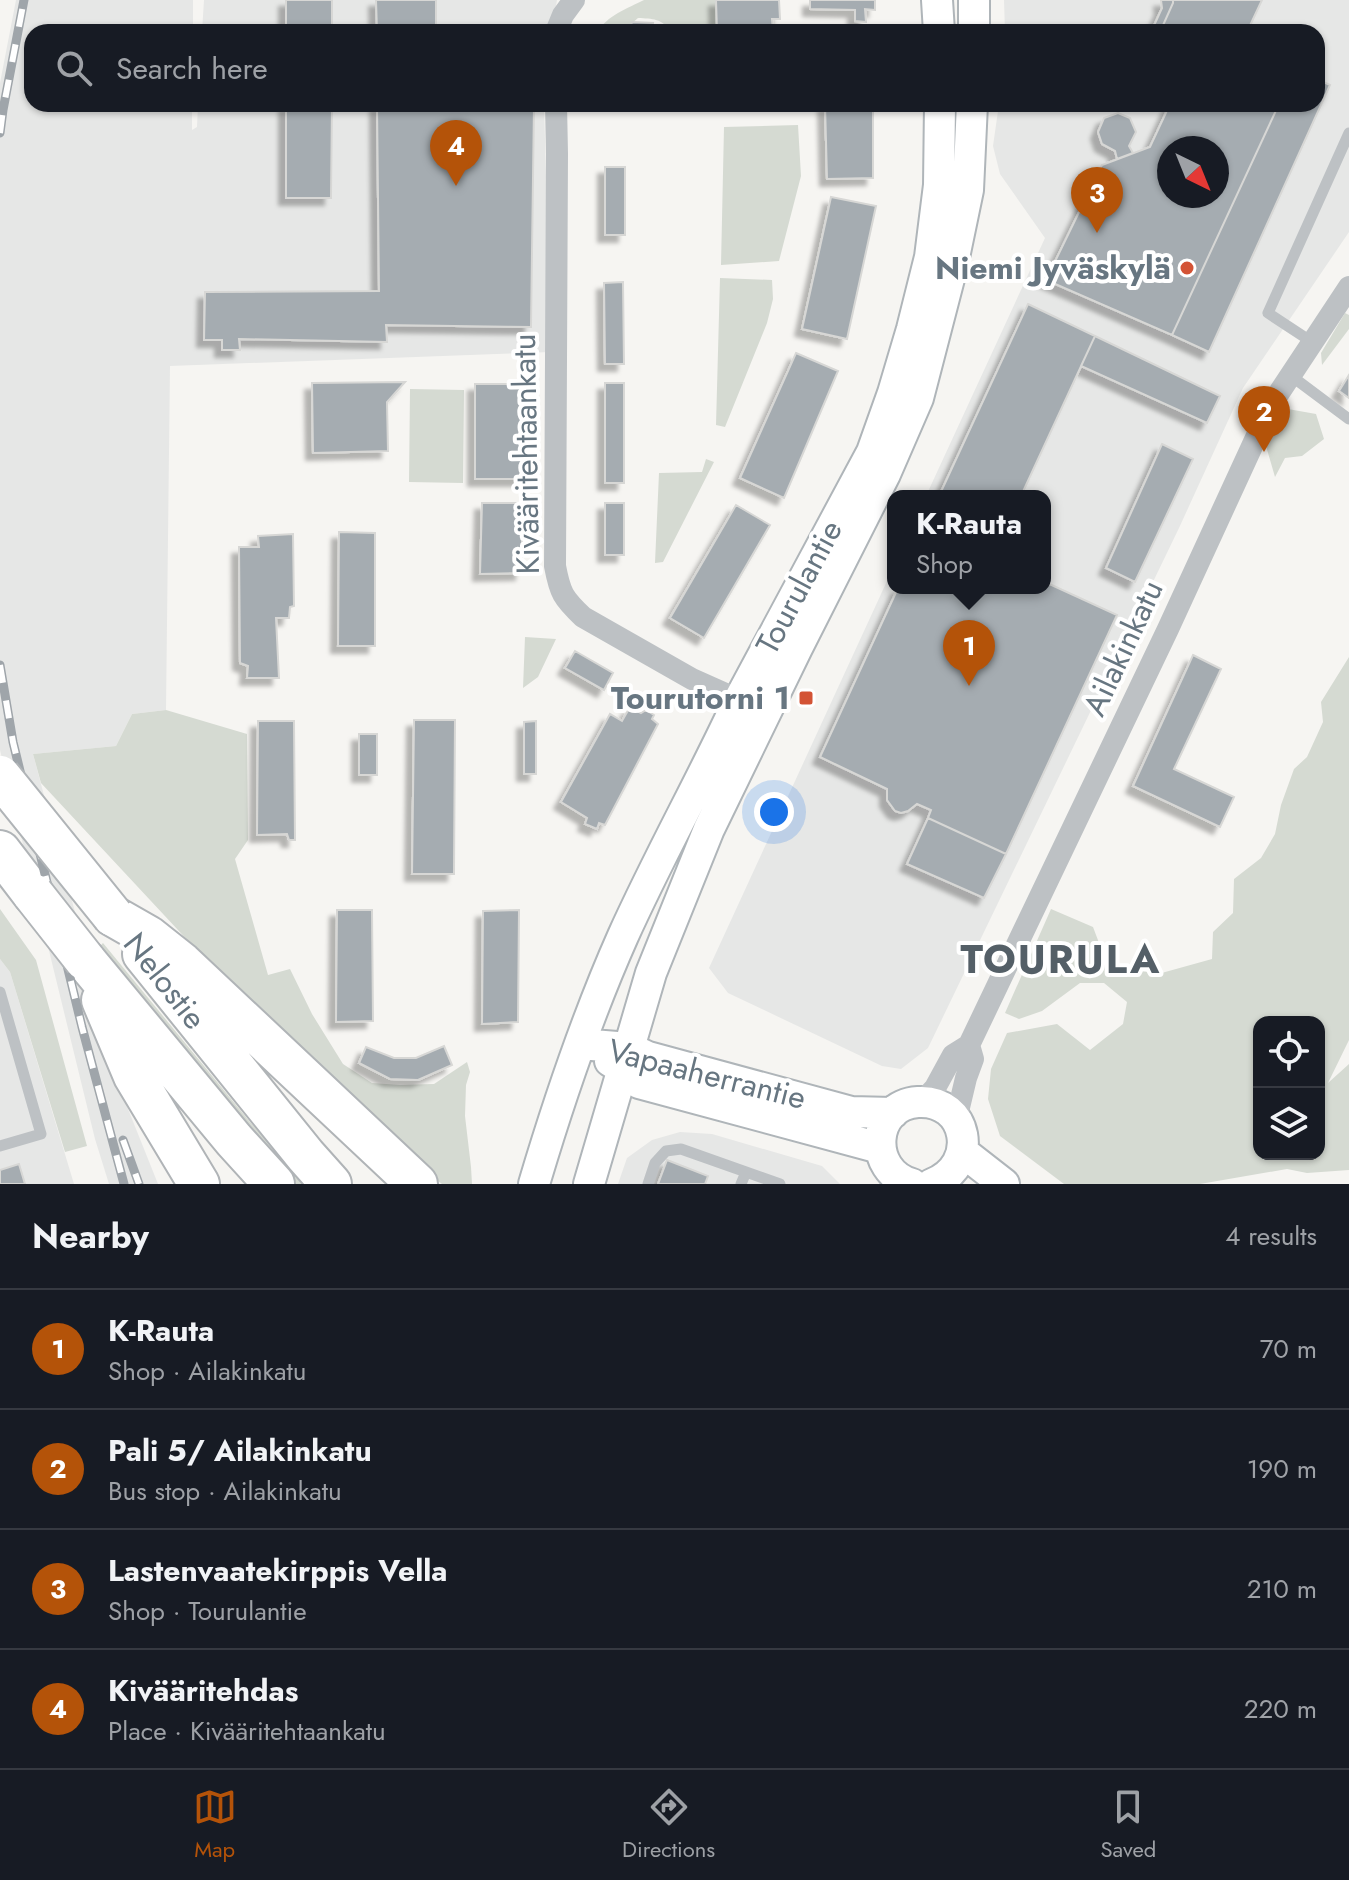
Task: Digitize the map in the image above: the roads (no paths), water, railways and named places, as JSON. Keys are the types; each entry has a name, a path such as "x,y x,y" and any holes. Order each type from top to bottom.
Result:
{"highway":[{"name":"Nelostie","path":"0,776 331,1184"},
{"name":"Nelostie","path":"0,851 85,960 274,1184"},
{"path":"113,916 148,936 182,963 417,1184"},
{"path":"85,960 134,1076 198,1182"}],"main road":[{"path":"937,0 938,24"},
{"path":"974,0 974,24"},
{"name":"Tourulantie","path":"534,1184 593,1007 623,936 739,700 872,452 893,393 930,257 939,185 940,112"},
{"name":"Tourulantie","path":"589,1184 651,973 709,829 885,474 918,398 968,190 972,112"},
{"name":"Vapaaherrantie","path":"580,1044 626,1059 648,1057 851,1112 893,1113"},
{"name":"Vapaaherrantie","path":"626,1059 639,1083 844,1137 892,1171"},
{"name":"Vapaaherrantie","path":"600,1146 637,1106 646,1100 676,1094"},
{"path":"892,1171 880,1135 885,1123 904,1105 922,1102 936,1104 947,1110 962,1132 963,1152 944,1183"},
{"path":"963,1152 1004,1184"}],"street":[{"path":"559,24 574,0"},
{"name":"Kivääritehtaankatu","path":"556,112 555,566 559,588 583,617 692,679 739,700"},
{"name":"Ailakinkatu","path":"922,1102 935,1088 953,1055 969,1045 1168,629 1271,405 1349,287"},
{"name":"Ailakinkatu","path":"956,1120 973,1059 969,1045"}],"lane":[{"path":"1312,342 1268,313 1349,133"},
{"path":"1290,375 1349,419"},
{"path":"0,992 41,1134 0,1146"},
{"path":"648,1184 655,1163 666,1151 681,1149 743,1178 780,1184"}],"railway":[{"path":"0,133 24,0"},
{"path":"0,665 13,742 82,1027 124,1184"},
{"path":"123,1140 139,1184"}],"place":[{"name":"Kivääritehdas","path":"456,186"},
{"name":"Lastenvaatekirppis Vella","path":"1097,233"},
{"name":"Niemi Jyväskylä","path":"1187,268"},
{"name":"Pali 5/ Ailakinkatu","path":"1264,452"},
{"name":"K-Rauta","path":"969,686"},
{"name":"Tourutorni 1","path":"806,698"}],"district":[{"name":"TOURULA","path":"1061,959"}]}
